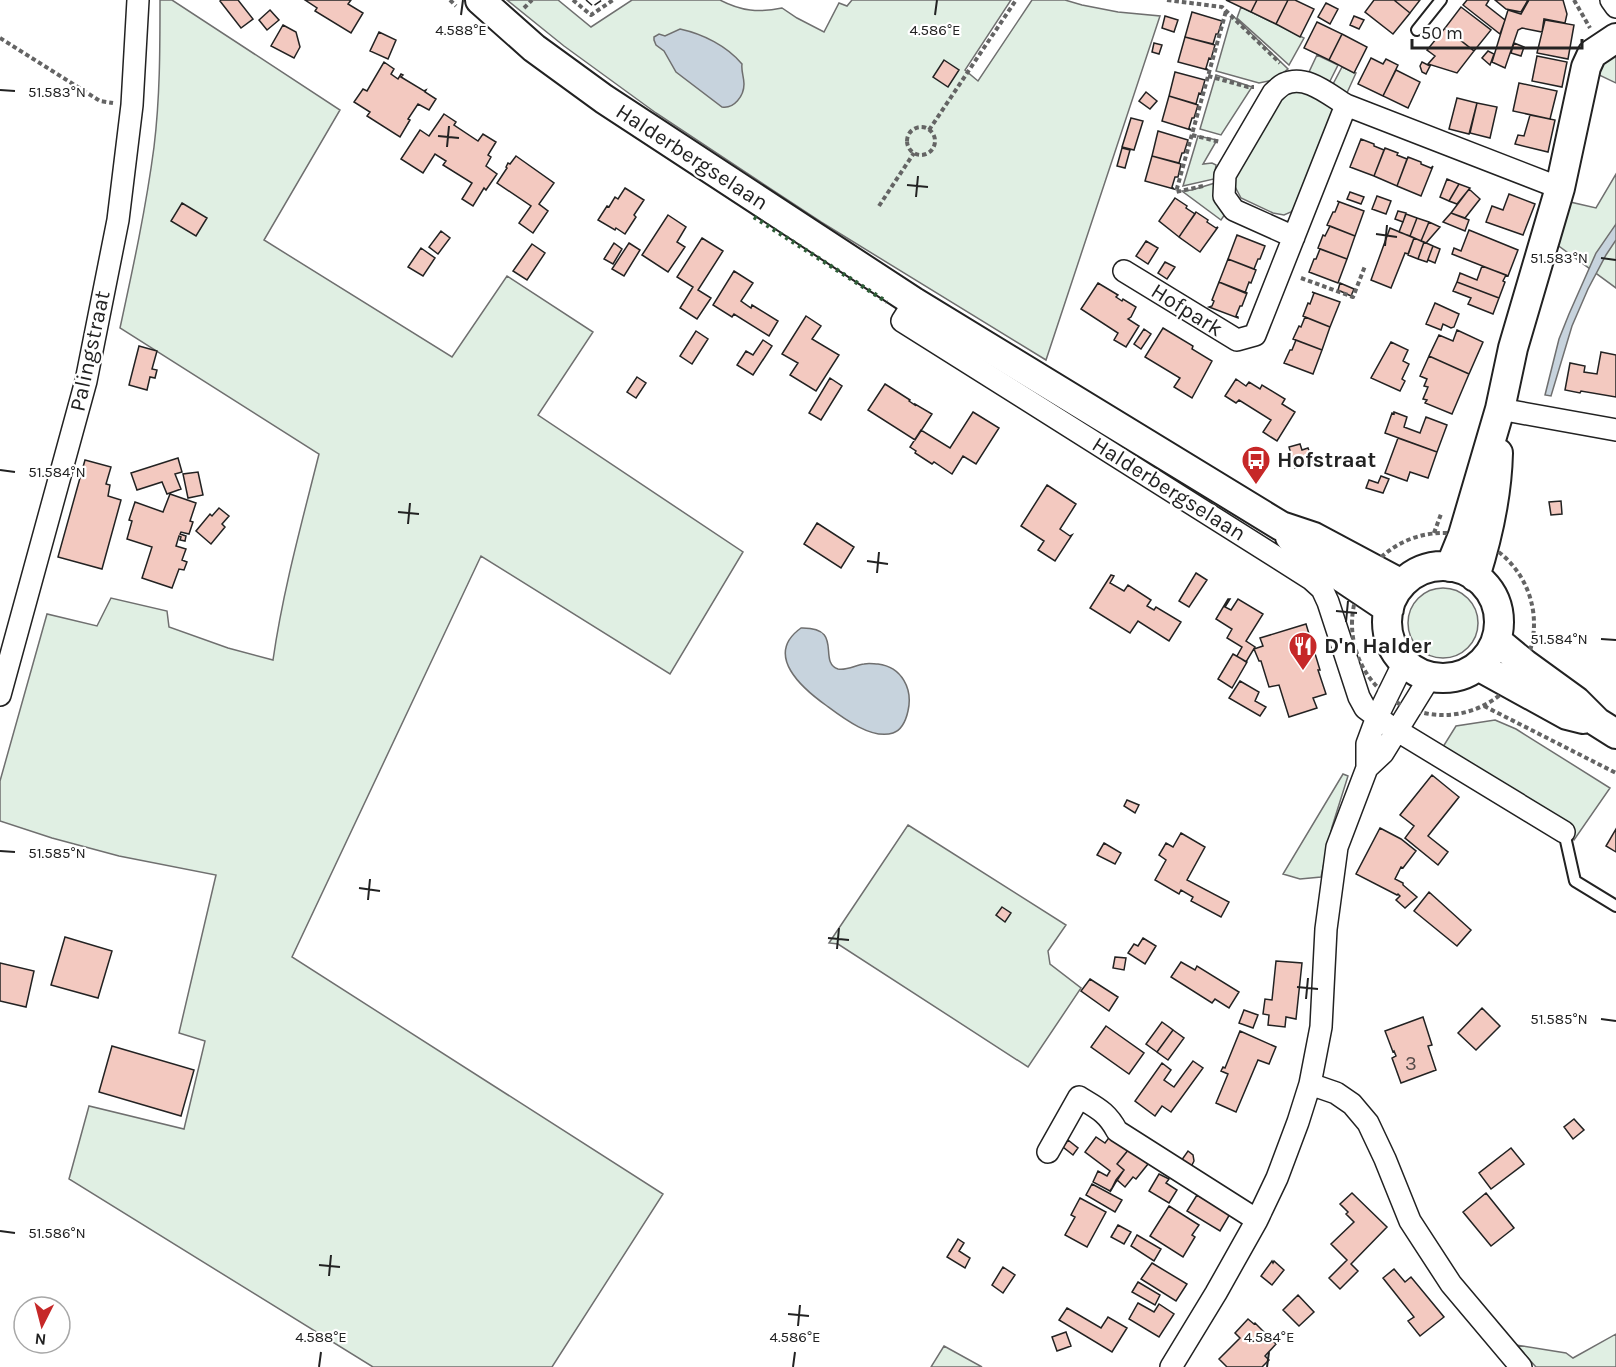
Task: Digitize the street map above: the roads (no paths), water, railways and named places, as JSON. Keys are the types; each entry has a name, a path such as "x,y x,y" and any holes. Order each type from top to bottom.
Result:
{"main road":[{"name":"Halderbergselaan","path":"480,0 534,48 604,99 914,302 1281,526 1314,537 1402,584"},
{"path":"1463,572 1486,544 1495,498 1500,409 1513,348 1560,188 1586,67 1592,54 1616,38"},
{"name":"Halderbergselaan","path":"1281,526 1304,552 1389,609"},
{"path":"1437,567 1463,572 1486,587 1494,599 1499,628 1496,640 1489,654 1478,666 1464,674 1449,678 1430,677 1418,673 1404,662 1391,645 1387,619 1394,594 1412,575 1424,570 1437,567"},
{"path":"1496,640 1576,701 1606,728"},
{"path":"1478,666 1567,715 1606,728"}],"street":[{"name":"Palingstraat","path":"0,695 86,381 118,220 132,105 138,0"},
{"path":"1611,0 1616,7"},
{"path":"1294,237 1234,210 1224,196 1225,175 1273,93 1284,84 1300,80 1317,87 1346,105 1560,188"},
{"name":"Hofpark","path":"1124,271 1237,340 1255,335 1346,105"},
{"name":"Halderbergselaan","path":"914,302 902,321 1311,579 1322,589 1328,602 1359,697 1365,708 1387,724"},
{"path":"1500,409 1616,430"},
{"path":"1387,724 1404,662"},
{"path":"1171,1367 1257,1220 1277,1178 1310,1084 1321,1027 1326,929 1337,848 1367,768 1367,744 1387,724 1409,710 1430,677"},
{"path":"1387,724 1564,832"},
{"path":"1310,1084 1336,1093 1352,1104 1368,1123 1416,1231 1451,1284 1521,1367"},
{"path":"1048,1152 1079,1097 1110,1118 1117,1131 1257,1220"}],"lane":[{"path":"1417,30 1442,0"},
{"path":"1564,832 1575,881 1616,906"}],"place":[{"name":"Hofstraat","path":"1256,486"},
{"name":"D'n Halder","path":"1303,672"}]}
